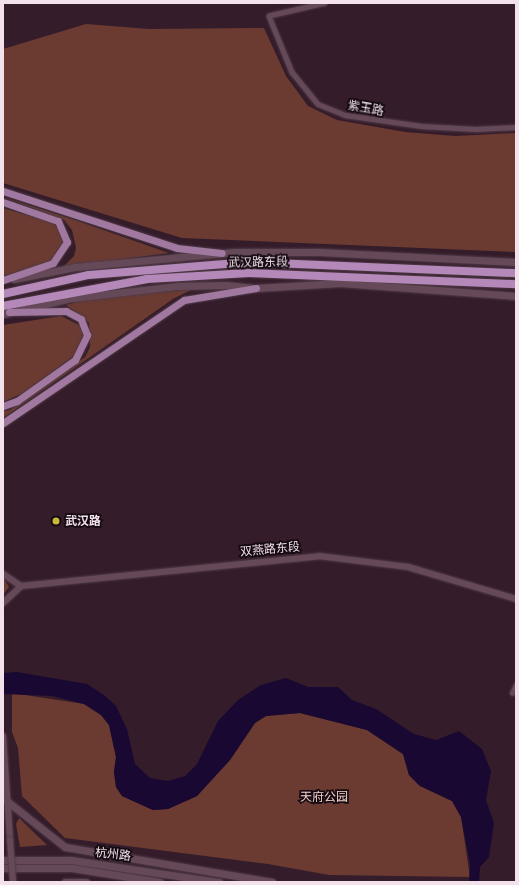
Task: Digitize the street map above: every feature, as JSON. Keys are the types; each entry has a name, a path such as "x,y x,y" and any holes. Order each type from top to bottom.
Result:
{"highway":[{"name":"武汉路东段","path":"3,294 103,273 250,262 516,273"},
{"name":"武汉路东段","path":"3,306 147,279 241,273 326,274 516,284"}],"main road":[{"path":"3,192 177,248 222,253"},
{"path":"3,202 58,221 67,242 53,263 3,280"},
{"path":"3,280 75,267 222,253 319,252 516,262"},
{"path":"3,422 184,300 256,288 340,283 516,296"},
{"path":"6,313 114,292 226,285 256,288"},
{"path":"3,406 18,401 75,360 87,335 81,319 66,311 6,313"},
{"path":"5,799 65,847 272,882"},
{"name":"杭州路","path":"3,860 71,860 219,882"},
{"name":"杭州路","path":"3,868 72,868 160,882"},
{"path":"65,882 86,882"}],"street":[{"name":"紫玉路","path":"325,3 269,16 300,86 329,110 421,126 475,129 516,127"},
{"name":"双燕路东段","path":"21,586 319,556 408,567 516,599"},
{"path":"3,574 21,586 3,603"},
{"path":"512,692 516,685"},
{"path":"3,736 5,799 13,882"}],"green space":[{"path":"86,24 149,29 264,28 286,76 308,106 337,120 405,132 455,136 516,133 516,252 182,238 3,183 3,49"},
{"path":"3,197 75,220 169,253 63,267 74,256 76,248 72,230 64,220"},
{"path":"3,208 52,222 62,232 64,242 51,262 3,276"},
{"path":"193,289 173,299 3,418 3,411 10,410 85,357 90,347 89,323 66,305 87,299"},
{"path":"61,316 81,326 83,336 74,356 23,393 3,402 3,325"},
{"path":"3,577 9,587 3,595"},
{"name":"天府公园","path":"12,693 84,704 101,715 109,725 116,757 114,772 116,787 122,796 153,810 168,809 197,796 230,760 255,723 266,716 300,713 367,730 403,754 409,775 420,786 452,801 461,817 470,877 329,875 268,864 65,838 22,796 18,748 12,732"},
{"path":"19,818 47,845 20,847 16,824"}],"shaded area":[{"path":"17,672 87,684 104,695 116,706 127,729 135,764 150,778 168,781 185,776 197,764 218,721 238,700 261,685 286,678 308,687 338,687 352,700 376,709 414,734 436,740 459,731 482,749 491,771 486,800 494,823 489,857 480,867 479,882 469,882 470,864 461,817 452,801 420,786 409,775 403,754 367,730 300,713 266,716 255,723 230,760 197,796 168,809 153,810 122,796 116,787 114,772 116,757 109,725 101,715 84,704 52,696 3,694 3,673"}],"place":[{"name":"武汉路","path":"56,521"}]}
